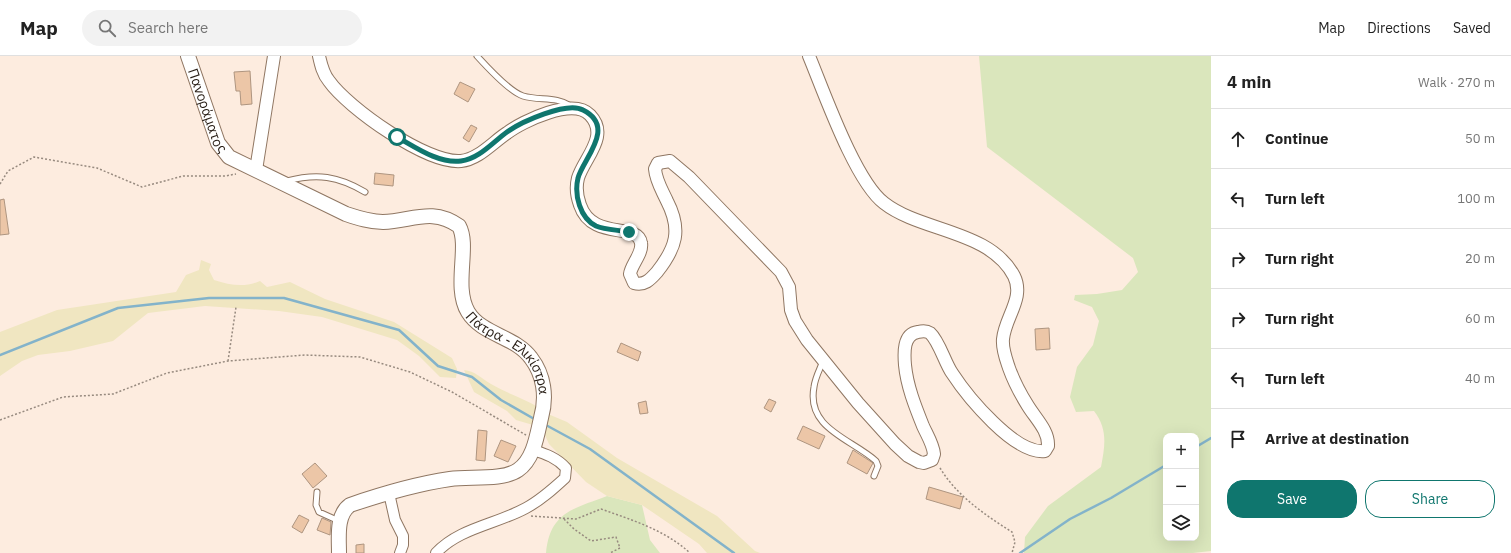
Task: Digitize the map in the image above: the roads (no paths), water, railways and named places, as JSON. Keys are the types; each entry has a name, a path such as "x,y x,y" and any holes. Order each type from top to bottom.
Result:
{"main road":[{"name":"Πανοράματος","path":"188,56 218,143 229,157 256,170"},
{"name":"Πάτρα - Ελικίστρα","path":"256,170 346,214 372,222 395,222 420,217 438,216 459,226 462,237 462,294 468,312 484,327 514,342 531,358 542,381 544,408 536,439 522,466 511,473 451,479 389,493 350,505 342,513 340,521"},
{"path":"339,553 340,521"}],"street":[{"path":"256,170 274,56"},
{"path":"319,56 323,71 329,82 362,112 397,137 427,154 450,160 461,161 469,159 519,125 564,108 581,108 590,115 595,122 598,132 590,158 578,177 578,200 582,213 596,226 629,232 639,238 642,243 641,249 630,274 634,283 640,284 647,282 668,257 675,240 676,222 671,207 659,183 655,169 658,163 670,161 689,177 781,272 788,287 789,303 795,321 858,403 908,456 919,462 924,462 934,458 934,449 909,389 905,366 904,352 906,341 914,333 920,331 930,334 952,373 973,403 1007,434 1030,448 1041,451 1047,449 1048,443 1046,433 1028,406 1012,377 1005,354 1003,340 1004,332 1013,310 1018,286 1014,275 1004,262 990,251 968,238 902,214 884,204 875,195 866,184 809,56"},
{"path":"436,553 452,540 526,508 544,496 567,475 566,468 536,439"},
{"path":"389,493 395,520 403,536 403,545 400,553"}],"lane":[{"path":"477,56 504,82 522,96 560,100 572,107"},
{"path":"282,183 320,176 332,177 365,192"},
{"path":"824,360 814,385 813,394 816,415 826,426 876,461 878,466 874,476"},
{"path":"317,492 316,505 319,512 340,521"}],"waterway":[{"path":"0,355 118,308 209,298 284,298 399,330 438,366 472,377 501,400 536,420"},
{"path":"544,424 590,449 734,553"},
{"path":"1199,445 1211,438"},
{"path":"1020,553 1070,519 1111,498 1163,467"}]}
